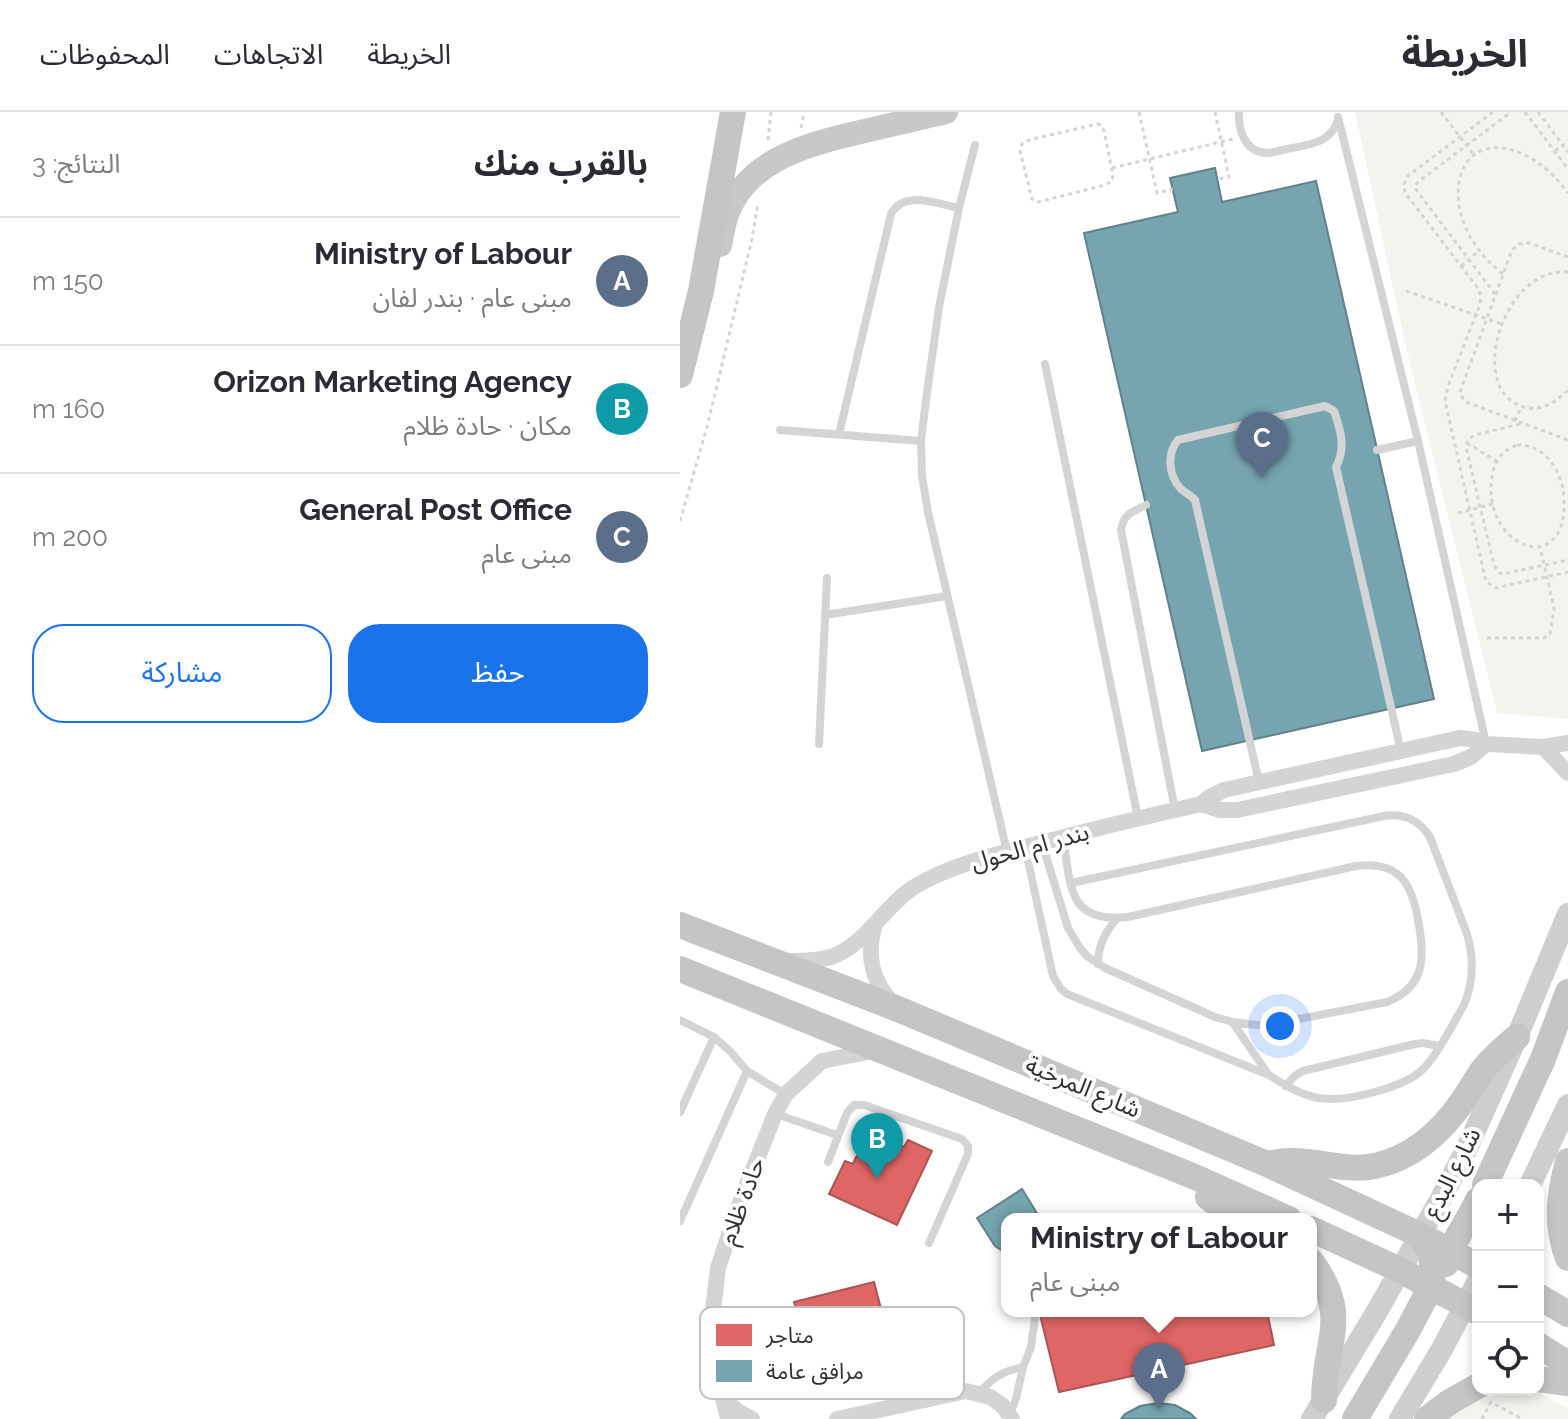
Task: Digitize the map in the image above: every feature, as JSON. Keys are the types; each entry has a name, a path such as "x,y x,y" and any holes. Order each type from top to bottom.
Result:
{"highway":[{"path":"680,375 701,291 733,112"},
{"name":"شارع المرخية","path":"680,925 898,1009 1267,1164 1420,1235 1472,1263"},
{"name":"شارع المرخية","path":"680,969 1195,1177 1276,1213"},
{"path":"1488,1179 1543,1059 1568,992"},
{"path":"1267,1164 1297,1160 1361,1168 1399,1158 1419,1148 1452,1117 1482,1072 1517,1037"},
{"path":"1568,1161 1559,1207 1568,1258"},
{"path":"1195,1177 1203,1192 1233,1213"},
{"path":"1471,1309 1449,1286 1446,1264 1472,1214"},
{"path":"1317,1232 1400,1270 1471,1309"},
{"path":"1355,1419 1431,1286 1431,1255 1420,1235"},
{"path":"1317,1270 1332,1298 1334,1321 1318,1410"},
{"path":"1544,1300 1568,1314"},
{"path":"1544,1349 1568,1364"},
{"path":"1544,1380 1568,1383"},
{"path":"1427,1419 1472,1389"}],"main road":[{"path":"701,291 716,264 732,205 763,168 808,145 946,112"},
{"name":"شارع البدع","path":"1318,1410 1468,1146 1568,914"},
{"path":"1533,1179 1568,1105"},
{"path":"1400,1419 1442,1349 1471,1309"}],"street":[{"name":"بندر ام الحول","path":"772,961 806,961 833,956 855,943 889,907 931,877 1025,847 1201,804 1224,790 1460,738 1486,744 1543,747 1568,743"},
{"name":"بندر ام الحول","path":"1201,804 1220,810 1237,810 1463,761 1486,744"},
{"path":"1543,747 1568,773"},
{"path":"875,923 870,948 872,968 879,986 898,1009"},
{"name":"حادة ظلام","path":"713,1307 718,1268 736,1213 786,1094 822,1061 880,1050"},
{"path":"964,1391 979,1393 1002,1405 1011,1416"},
{"path":"723,1399 752,1419"},
{"name":"حادة ظلام","path":"723,1399 728,1419"},
{"path":"837,1419 925,1399"}],"lane":[{"path":"1239,112 1243,136 1251,147 1269,153 1320,141 1332,132 1338,115"},
{"path":"1338,115 1418,441 1486,744"},
{"path":"975,145 939,307 921,441 922,476 1007,852"},
{"path":"839,434 891,214 899,203 906,200 959,208"},
{"path":"1045,364 1138,819"},
{"path":"1259,782 1195,500 1181,489 1173,475 1169,462 1171,448 1178,440 1325,406 1334,411 1339,425 1343,444 1336,467 1401,751"},
{"path":"780,430 921,441"},
{"path":"1377,450 1418,441"},
{"path":"1146,505 1129,513 1122,520 1121,530 1175,810"},
{"path":"819,744 827,578"},
{"path":"825,615 947,596"},
{"path":"1025,847 1053,976 1061,989 1269,1075 1285,1086 1310,1096 1329,1100 1348,1098 1393,1087 1418,1074 1426,1067 1469,994 1473,971 1467,934 1430,837 1413,820 1384,816 1071,883"},
{"path":"1042,843 1068,928 1080,948 1098,964 1215,1017 1257,1025 1273,1024 1387,1002 1402,994 1414,982 1422,965 1415,901 1408,885 1386,868 1366,865 1118,918 1095,915 1076,903 1063,837"},
{"path":"1098,964 1100,943 1110,925 1118,918"},
{"path":"680,1020 714,1037 747,1071 786,1094"},
{"path":"1233,1022 1269,1075"},
{"path":"680,1112 714,1037"},
{"path":"1285,1086 1303,1071 1415,1044 1439,1046"},
{"path":"680,1221 747,1071"},
{"path":"828,1162 850,1108 859,1105 966,1142 968,1154 929,1243"},
{"path":"775,1114 837,1135"},
{"path":"1011,1416 1031,1347 1035,1317"},
{"path":"979,1393 991,1379 1006,1370 1023,1367"}],"path":[{"path":"768,138 771,112"},
{"path":"800,135 804,112"},
{"path":"1139,112 1157,193 1173,189"},
{"path":"1215,112 1229,177 1218,179"},
{"path":"1441,112 1474,155"},
{"path":"1493,112 1408,176 1403,186 1481,296 1445,401 1485,579 1489,585 1499,587 1568,572"},
{"path":"1496,294 1415,186 1511,112"},
{"path":"1525,112 1568,169"},
{"path":"1538,112 1568,152"},
{"path":"1097,124 1104,131 1112,168 1113,178 1109,184 1038,202 1032,199 1020,148 1029,140 1097,124"},
{"path":"1112,168 1243,136"},
{"path":"1554,151 1568,141"},
{"path":"1503,274 1479,251 1462,219 1458,194 1462,168 1481,150 1497,147 1520,153 1545,168 1567,189"},
{"path":"680,521 707,427 752,239"},
{"path":"1568,257 1524,243 1512,250 1461,387 1466,402 1568,440"},
{"path":"1461,266 1479,251"},
{"path":"1568,272 1552,273 1528,285 1502,324 1496,345 1496,375 1505,395 1521,407 1534,409 1552,404 1568,390"},
{"path":"1406,291 1502,324"},
{"path":"1515,421 1521,407"},
{"path":"1523,424 1475,435 1466,447 1494,565 1499,573 1507,574 1568,560"},
{"path":"1467,443 1496,461"},
{"path":"1517,445 1531,446 1553,465 1566,488 1559,532 1554,539 1540,547 1525,546 1511,537 1499,521 1491,486 1496,461 1517,445"},
{"path":"1458,513 1493,504"},
{"path":"1487,638 1544,638 1550,634 1554,608 1540,547"},
{"path":"1482,1419 1491,1402 1522,1419"}],"shaded area":[{"path":"1355,112 1568,112 1568,719 1497,713 1405,343"},
{"path":"1499,1395 1544,1395 1568,1409 1568,1419 1440,1419 1451,1408"}],"building: متاجر":[{"path":"908,1140 932,1151 897,1225 829,1194 845,1161 853,1164 864,1147 881,1142 904,1147"},
{"path":"874,1282 881,1307 795,1307 794,1302"},
{"path":"1268,1317 1274,1345 1059,1392 1041,1319"}],"building: مرافق عامة":[{"path":"1215,168 1222,202 1316,181 1434,699 1202,751 1084,233 1178,212 1170,178"},
{"path":"1022,1189 1037,1213 1001,1213 1001,1250 977,1218"},
{"path":"1158,1403 1175,1405 1196,1419 1121,1419 1140,1406"}],"place":[{"name":"General Post Office","path":"1262,478"},
{"name":"Orizon Marketing Agency","path":"877,1179"},
{"name":"Ministry of Labour","path":"1159,1409"}]}
